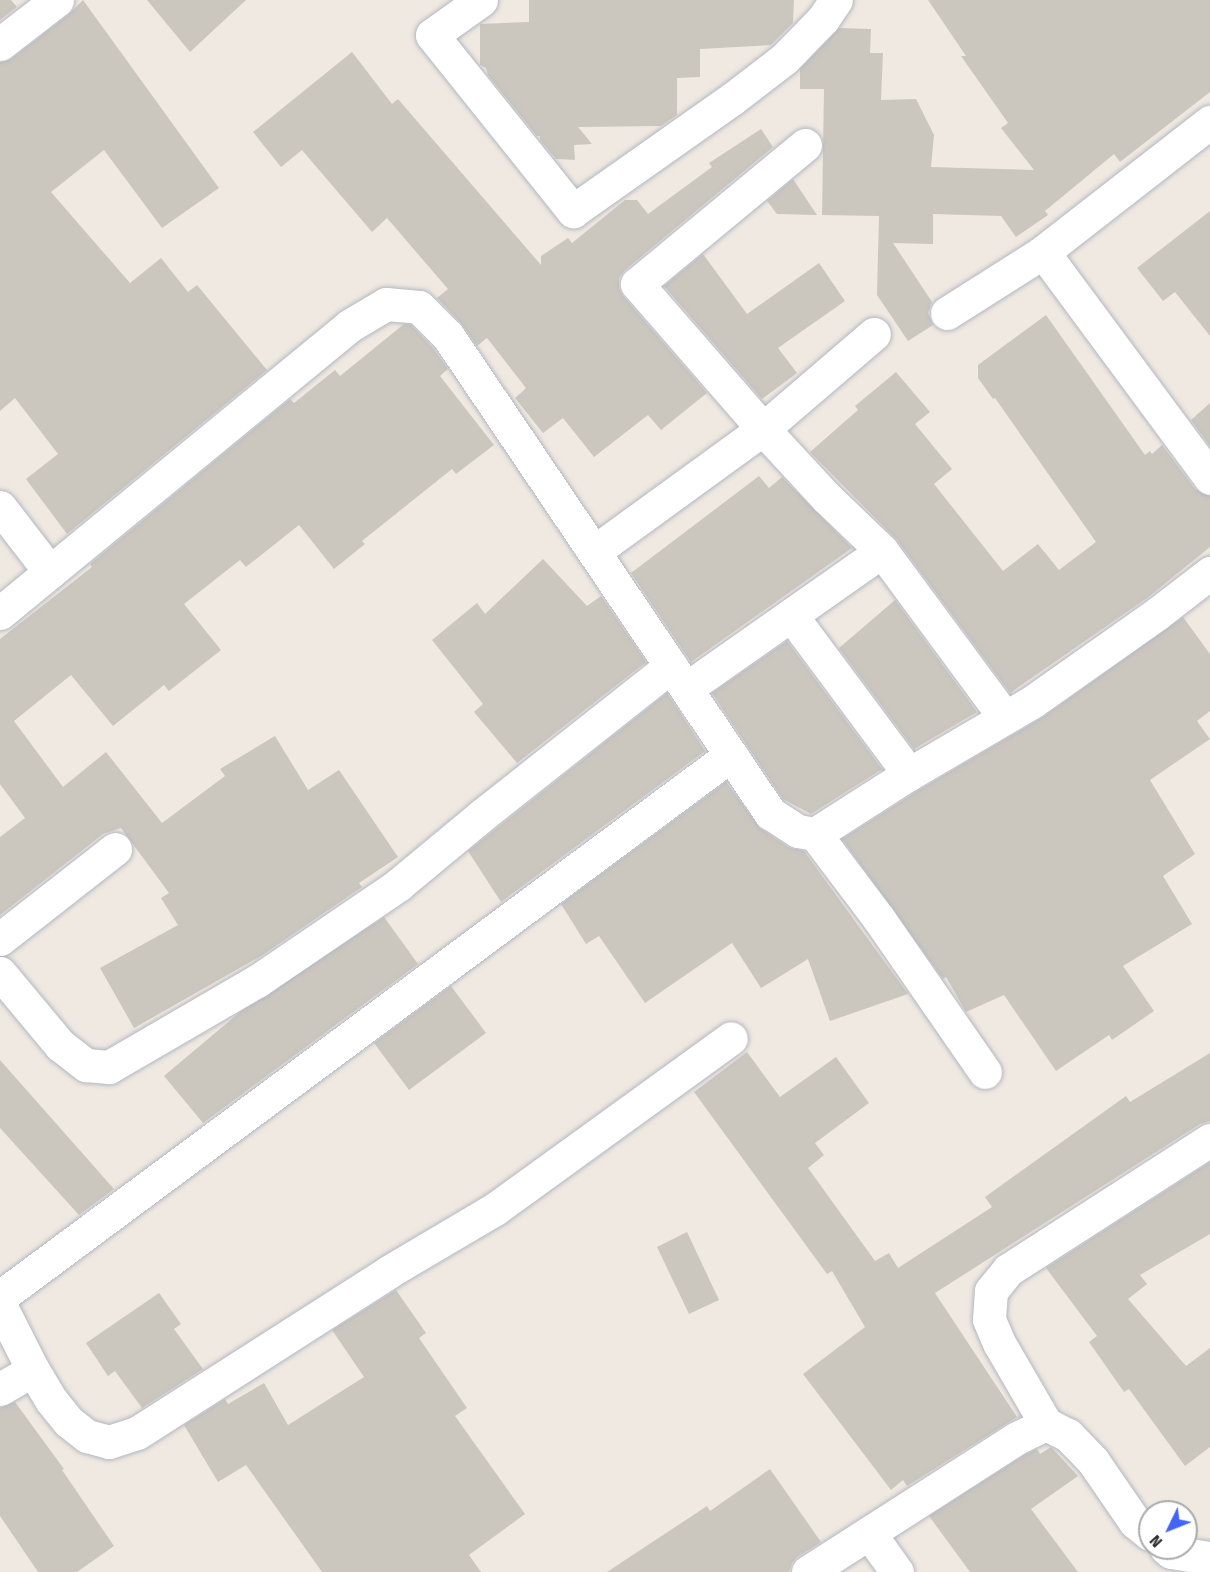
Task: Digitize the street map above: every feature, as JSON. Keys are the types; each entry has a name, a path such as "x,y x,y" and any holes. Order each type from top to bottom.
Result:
{"street":[{"path":"0,44 57,0"},
{"path":"481,0 432,35 573,211 732,99 784,59 824,19 836,0"},
{"path":"947,313 1043,252 1210,122"},
{"path":"805,145 637,284 763,429 827,498 882,551 1005,718"},
{"path":"1043,252 1210,478"},
{"path":"0,614 349,326 386,304 419,307 448,336 595,550 770,813 798,831 814,834 879,919 985,1072"},
{"path":"595,550 763,429 874,334"},
{"path":"0,507 50,572"},
{"path":"0,973 60,1045 86,1065 109,1067 257,981 398,885 481,816 679,677 791,615 882,551"},
{"path":"814,834 909,774 1005,718 1148,620 1210,573"},
{"path":"791,615 909,774"},
{"path":"0,1297 731,755"},
{"path":"0,939 115,849"},
{"path":"0,1305 33,1370 51,1400 69,1422 87,1436 109,1442 137,1433 390,1270 495,1209 731,1038"},
{"path":"1138,1524 1093,1461 1068,1435 1046,1425 999,1343 989,1319 990,1292 1008,1270 1210,1140"},
{"path":"0,1389 33,1370"},
{"path":"808,1572 1017,1438 1046,1425"},
{"path":"869,1533 897,1572"}],"building":[{"path":"0,0 11,0 17,7 0,20"},
{"path":"83,0 219,188 162,228 104,150 51,192 130,283 161,258 188,292 197,285 267,370 67,534 26,479 58,454 15,398 0,411 0,62 11,59 68,15"},
{"path":"147,0 246,0 190,52"},
{"path":"529,0 794,0 793,23 771,45 700,49 700,77 677,78 677,115 661,126 578,127 592,144 574,145 575,160 556,159 540,140 540,136 537,136 488,75 486,68 480,65 480,24 529,22"},
{"path":"928,0 1210,0 1210,92 1120,162 1114,154 1045,211 1048,215 1016,237 1001,216 933,214 933,244 893,243 932,302 928,313 933,325 908,341 877,295 879,216 822,215 824,89 800,89 800,69 839,28 871,29 870,53 883,53 881,100 916,99 934,135 931,167 1034,170 1001,128 1008,123 961,56 966,56"},
{"path":"352,52 392,104 398,99 541,265 541,256 568,238 572,243 625,200 637,200 648,214 712,167 709,163 761,129 773,147 625,270 619,278 619,288 623,296 707,393 661,430 648,415 594,457 563,418 543,433 515,398 526,388 487,338 477,346 461,323 437,298 448,289 387,218 372,232 302,150 281,167 253,132"},
{"path":"793,179 817,215 777,214 767,201"},
{"path":"1210,211 1210,336 1175,292 1163,301 1137,268"},
{"path":"703,254 747,314 819,263 845,301 778,348 797,373 762,399 664,286"},
{"path":"1046,315 1145,455 1150,451 1152,454 1162,445 1195,489 1210,496 1210,547 1147,598 1010,693 897,540 810,452 858,410 855,406 896,372 930,412 915,424 952,469 934,484 1003,571 1038,544 1059,570 1096,542 995,398 993,399 978,378 978,365"},
{"path":"404,324 411,325 433,348 448,369 440,376 494,445 456,474 452,469 362,541 365,544 334,569 299,525 246,567 240,560 184,604 221,650 169,691 164,685 113,726 71,675 14,721 63,787 106,752 162,823 225,776 220,769 275,736 308,790 339,770 398,857 359,883 362,887 261,956 134,1028 100,968 178,925 161,898 169,893 121,828 103,834 0,915 0,837 25,818 0,784 0,639 92,567 90,564 290,399 294,403 335,370 340,376"},
{"path":"1210,403 1210,446 1191,420"},
{"path":"759,476 769,488 782,477 852,548 691,662 631,573"},
{"path":"543,559 587,606 601,596 646,662 517,763 474,712 483,704 432,640 477,603 485,614"},
{"path":"895,600 977,712 914,749 839,648"},
{"path":"1183,617 1210,654 1210,711 1197,721 1210,739 1150,780 1195,854 1163,876 1192,924 1123,966 1154,1011 1112,1040 1109,1035 1056,1071 1004,995 966,1012 946,977 943,979 842,839 919,790 1043,717"},
{"path":"787,641 882,769 811,814 783,799 712,693"},
{"path":"667,693 705,751 501,902 468,851"},
{"path":"726,782 760,828 788,847 804,851 908,994 830,1021 808,959 761,988 732,943 645,1003 599,936 586,944 561,904"},
{"path":"384,917 418,964 203,1123 164,1076 240,1012"},
{"path":"451,986 486,1033 409,1090 374,1043"},
{"path":"747,1052 780,1097 836,1057 869,1103 815,1143 824,1155 808,1168 875,1261 889,1253 898,1268 992,1207 985,1197 1126,1096 1130,1102 1210,1053 1210,1121 1200,1124 935,1293 1017,1417 907,1486 903,1480 891,1490 803,1374 865,1327 832,1271 827,1274 694,1092"},
{"path":"0,1060 114,1189 79,1215 0,1128"},
{"path":"1210,1162 1210,1234 1140,1275 1147,1284 1128,1299 1186,1366 1210,1348 1210,1447 1185,1466 1129,1389 1124,1392 1089,1342 1097,1336 1046,1268"},
{"path":"687,1232 719,1300 689,1314 657,1247"},
{"path":"396,1290 426,1333 419,1338 467,1408 455,1416 525,1514 469,1555 481,1572 322,1572 246,1465 218,1482 184,1425 225,1399 228,1404 264,1383 288,1425 364,1377 332,1330"},
{"path":"159,1293 181,1324 174,1329 203,1369 142,1408 115,1371 108,1376 86,1343"},
{"path":"15,1402 64,1469 62,1470 114,1546 77,1572 38,1572 0,1516 0,1408"},
{"path":"1051,1447 1078,1476 1031,1509 1078,1572 970,1572 929,1516 1026,1454 1037,1449 1040,1454"},
{"path":"770,1469 821,1542 797,1557 789,1572 607,1572 707,1506 710,1511"}]}
